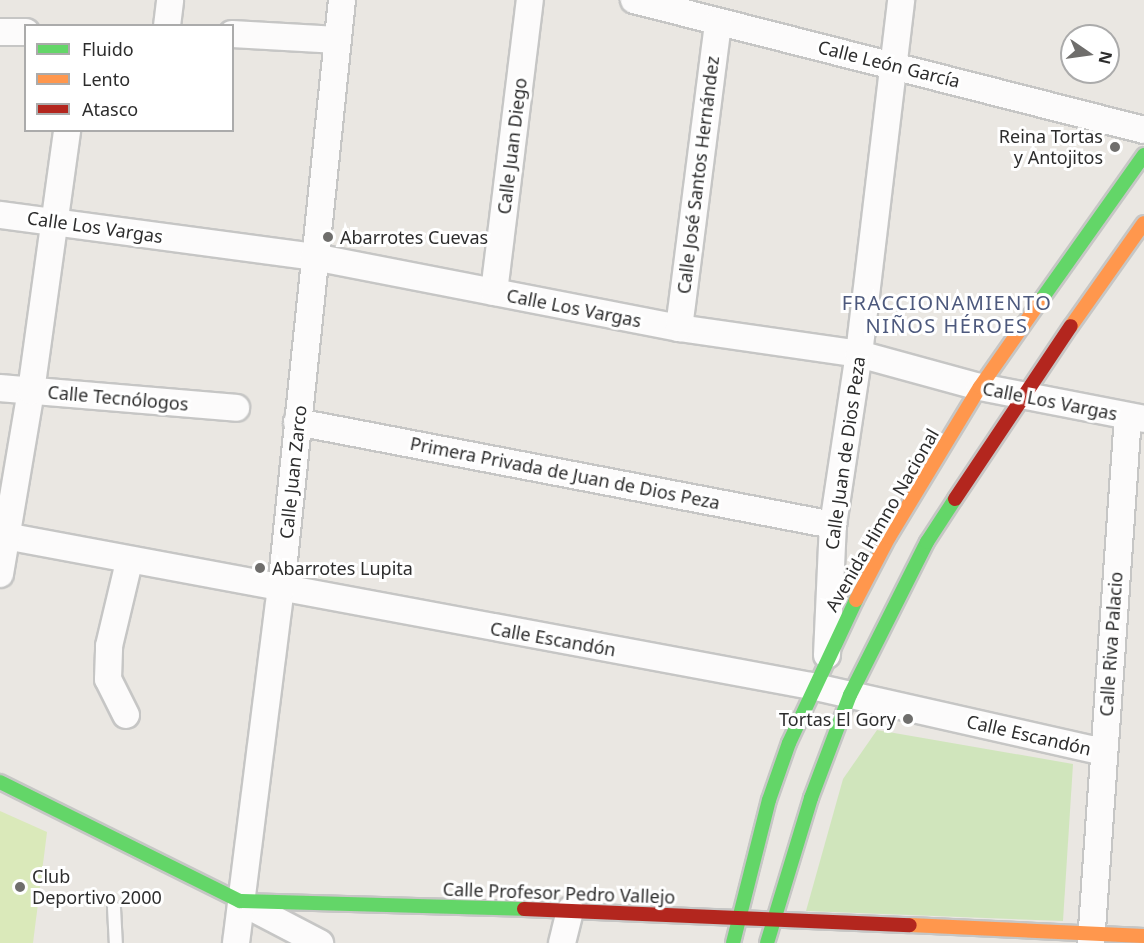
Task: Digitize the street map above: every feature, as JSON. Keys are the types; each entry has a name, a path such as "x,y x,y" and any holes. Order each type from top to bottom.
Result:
{"main road":[{"name":"Avenida Himno Nacional","path":"733,943 770,800 811,686 826,656 889,537 980,387 1144,155"},
{"path":"767,943 811,798 850,695 927,542 1022,396 1144,223"},
{"name":"Calle Profesor Pedro Vallejo","path":"0,782 240,901 738,917 773,919 872,933 1091,938 1144,936"}],"street":[{"path":"167,24 170,0"},
{"name":"Calle Juan Zarco","path":"236,943 281,589 342,0"},
{"name":"Calle Juan Diego","path":"494,292 530,0"},
{"name":"Calle León García","path":"634,0 893,64 1144,130"},
{"name":"Calle Juan de Dios Peza","path":"826,656 833,525 859,354 901,0"},
{"name":"Calle José Santos Hernández","path":"679,328 718,22"},
{"path":"0,33 24,32"},
{"path":"234,34 338,40"},
{"path":"0,574 4,536 31,391 67,132"},
{"name":"Calle Los Vargas","path":"0,214 314,256 679,328 859,354 980,387 1136,418"},
{"name":"Calle Tecnólogos","path":"0,388 236,408"},
{"name":"Calle Riva Palacio","path":"1091,938 1103,752 1136,418"},
{"name":"Primera Privada de Juan de Dios Peza","path":"297,422 833,525"},
{"name":"Calle Escandón","path":"4,536 129,562 811,686 1103,752"},
{"path":"126,715 108,680 108,646 129,562"},
{"path":"240,901 320,943"},
{"path":"562,943 570,910"}],"lane":[{"path":"114,908 116,943"}],"green space":[{"path":"877,730 1073,764 1063,921 806,911 843,779"},
{"name":"Club Deportivo 2000","path":"0,811 47,832 33,943 0,943"}],"traffic: fast":[{"path":"1041,300 1144,155"},
{"path":"767,943 811,798 850,695 927,542 955,499"},
{"path":"733,943 769,800 789,743 856,600"},
{"path":"0,782 240,901 524,909"}],"traffic: slow":[{"path":"1071,326 1144,223"},
{"path":"856,600 889,537 980,387 1041,300"},
{"path":"910,925 1144,936"}],"traffic: jam":[{"path":"955,499 1071,326"},
{"path":"524,909 910,925"}],"place":[{"name":"Reina Tortas y Antojitos","path":"1115,147"},
{"name":"Abarrotes Cuevas","path":"328,237"},
{"name":"Abarrotes Lupita","path":"260,568"},
{"name":"Tortas El Gory","path":"908,719"},
{"name":"Club Deportivo 2000","path":"20,887"}],"district":[{"name":"FRACCIONAMIENTO NIÑOS HÉROES","path":"947,314"}]}
